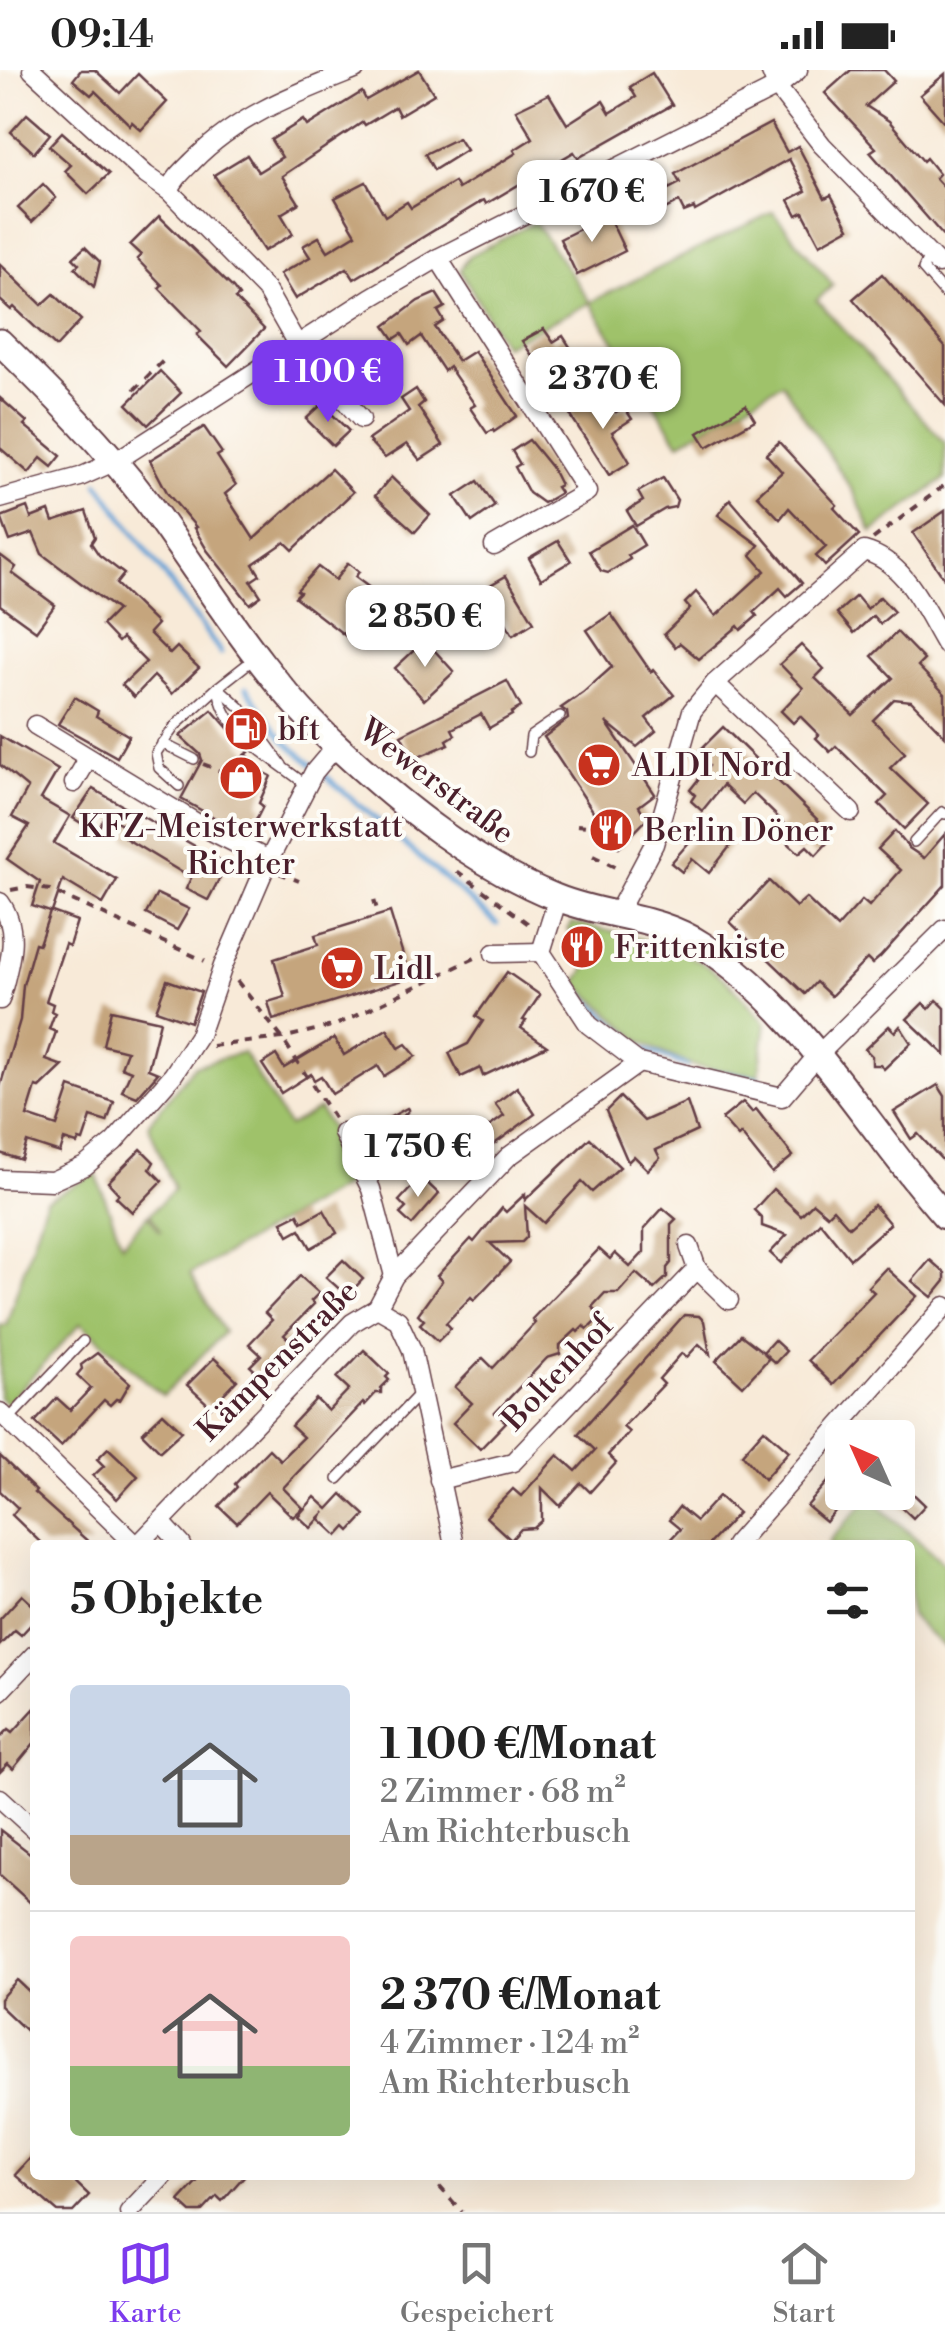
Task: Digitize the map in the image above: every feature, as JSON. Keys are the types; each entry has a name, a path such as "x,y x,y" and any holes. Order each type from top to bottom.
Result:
{"main road":[{"name":"Wewerstraße","path":"0,342 116,461 257,656 320,767 512,877 558,898 681,932 707,948 789,1023 945,1216"}],"street":[{"path":"32,70 169,192 266,290 298,346 361,419"},
{"path":"169,192 173,180 218,136 274,102 354,70"},
{"path":"0,499 80,477 116,461 438,258 773,78 798,70"},
{"path":"773,78 822,145 934,260"},
{"path":"438,258 587,492 494,546"},
{"path":"618,912 654,844 692,711 715,683 864,550 882,556 904,576 945,644"},
{"path":"715,683 851,812"},
{"path":"35,725 203,827 269,860"},
{"path":"74,784 88,760"},
{"path":"0,1179 52,1181 85,1166 142,1111 192,1048 269,860 320,767"},
{"path":"540,952 558,898"},
{"path":"0,902 14,933 0,1000"},
{"path":"540,952 590,1026 639,1063 782,1097 817,1056 945,928"},
{"path":"494,952 540,952"},
{"name":"Kämpenstraße","path":"142,1540 352,1322 377,1308 394,1276 508,1157 639,1063"},
{"path":"342,1133 371,1189 394,1276"},
{"path":"689,1246 697,1268 728,1300"},
{"name":"Boltenhof","path":"440,1480 514,1462 697,1268"},
{"path":"739,1540 945,1306"},
{"path":"377,1308 398,1320 412,1350 453,1540"},
{"path":"4,1416 132,1540"},
{"path":"161,1522 177,1540"},
{"path":"0,1691 30,1659"},
{"path":"0,1798 30,1825"},
{"path":"130,2212 159,2180"}],"lane":[{"path":"934,260 923,269 945,294"},
{"path":"179,786 156,762 162,743 175,726 257,656"},
{"path":"218,687 227,716 255,750 282,764 320,767"},
{"path":"218,687 240,707 282,764"},
{"path":"529,752 531,736 560,716"},
{"path":"162,743 194,759"},
{"path":"914,842 942,812 945,814"},
{"path":"4,1416 83,1341"},
{"path":"338,1479 421,1392"}],"path":[{"path":"134,390 164,359"},
{"path":"864,550 877,532 945,485"},
{"path":"194,759 228,774 255,750"},
{"path":"578,825 596,827"},
{"path":"593,856 634,878"},
{"path":"0,892 27,887 50,890 197,959 223,966 282,1038 342,1133"},
{"path":"374,900 380,916"},
{"path":"192,1048 282,1038 336,1024 494,952"},
{"path":"433,2180 462,2212"}],"green space":[{"path":"773,212 833,285 817,300 945,443 945,479 872,532 854,493 782,383 679,443 590,303 504,345 460,270 469,256 535,222 590,302"},
{"path":"572,923 670,948 722,977 766,1023 759,1075 696,1067 642,1042 576,983 597,952 567,930"},
{"path":"243,1052 288,1126 319,1109 360,1177 190,1274 224,1332 163,1396 81,1323 7,1404 0,1398 0,1325 6,1325 46,1200 96,1174 122,1244 148,1215 161,1232 150,1214 174,1189 148,1124 194,1066"},
{"path":"857,1510 884,1510 945,1564 945,1648 915,1621 915,1540 831,1540"}],"building":[{"path":"81,70 95,70 120,93 138,74 167,102 141,130 132,122 130,125 95,91 91,95 73,80"},
{"path":"419,70 434,94 399,115 395,107 365,125 363,122 282,176 299,203 281,214 293,234 264,251 214,175 247,155 258,172 282,157 271,140 303,120 307,126 362,92 366,100"},
{"path":"851,70 884,70 894,81 866,106 889,121 939,174 935,178 945,189 945,238 870,152 876,148 825,93"},
{"path":"652,73 672,105 578,158 574,152 486,204 484,200 354,279 347,268 295,299 280,274 310,257 303,246 319,237 328,251 356,234 335,198 366,182 385,216 407,202 411,208 454,182 458,189 533,138 516,110 549,94 567,124 603,101 610,113 636,97 630,87"},
{"path":"945,74 945,123 920,95"},
{"path":"27,114 50,134 34,153 11,132"},
{"path":"771,123 787,152 798,146 825,198 831,195 849,228 820,244 803,212 797,215 789,200 806,191 789,159 695,211 694,208 684,212 679,202 659,212 651,198 680,183 675,174"},
{"path":"62,132 109,174 88,194 65,171 71,165 49,146"},
{"path":"458,138 466,150 434,170 425,154"},
{"path":"43,184 56,198 32,222 18,208"},
{"path":"608,215 625,251 577,275 560,239"},
{"path":"159,216 233,288 239,296 235,299 264,329 228,366 197,335 201,331 159,288 162,285 137,259 141,255 130,245"},
{"path":"85,247 100,262 94,287 75,268 79,264 73,258"},
{"path":"0,264 42,305 54,294 81,320 56,347 14,307 11,310 0,300"},
{"path":"882,274 945,347 945,405 853,299"},
{"path":"436,293 445,307 438,311 444,321 435,327 458,361 474,351 517,416 494,432 487,433 470,408 475,405 449,367 444,371 421,336 409,345 402,334 394,339 385,326 418,301"},
{"path":"544,329 553,342 563,336 584,369 555,389 522,341"},
{"path":"160,371 181,393 148,425 127,404"},
{"path":"416,389 424,402 418,407 443,445 420,460 407,444 385,458 368,440 409,411 401,399"},
{"path":"0,398 27,422 24,425 61,456 52,467 41,458 29,473 0,448"},
{"path":"606,398 616,412 624,407 632,419 612,432 630,462 609,475 569,413 590,400 595,407"},
{"path":"322,404 349,431 333,446 306,419"},
{"path":"746,405 755,420 707,447 698,433"},
{"path":"204,427 222,453 217,456 236,485 225,494 254,539 331,469 353,492 293,550 285,542 253,564 260,575 251,581 261,596 250,604 168,494 150,460"},
{"path":"529,440 560,485 556,487 560,493 543,503 529,493 515,467 520,464 512,451"},
{"path":"779,442 859,535 825,566 816,556 826,547 789,508 780,519 757,495 782,472 766,454"},
{"path":"391,477 430,515 415,532 375,496"},
{"path":"663,478 677,500 675,507 636,526 627,511 643,501 638,492"},
{"path":"478,481 495,506 472,522 455,496"},
{"path":"730,499 802,583 787,596 780,588 754,612 757,616 741,630 738,626 699,659 680,643 675,647 664,634 690,609 685,603 696,592 716,616 765,571 751,555 759,545 718,515"},
{"path":"27,507 31,518 49,511 53,522 86,511 95,537 91,543 99,555 124,574 116,584 157,624 149,633 170,654 177,647 199,668 172,694 154,676 134,697 122,685 146,662 102,625 117,610 42,554 33,533 10,541 1,517"},
{"path":"945,511 945,580 913,533"},
{"path":"632,525 644,545 608,573 601,571 589,551"},
{"path":"558,541 571,561 541,579 529,558"},
{"path":"0,555 16,567 12,573 55,605 36,631 0,605"},
{"path":"348,563 359,572 355,577 393,605 360,647 295,597 318,567 335,580"},
{"path":"506,576 534,622 513,635 485,588"},
{"path":"856,596 867,609 880,597 894,612 880,624 873,616 854,633 837,613"},
{"path":"611,614 651,672 674,695 646,718 656,731 637,747 606,722 655,794 639,806 647,819 619,848 614,842 608,846 591,821 597,817 544,737 568,719 561,708 612,667 587,630"},
{"path":"897,632 924,660 918,666 945,694 945,736 911,701 894,699 873,720 905,753 890,768 928,804 904,829 879,804 887,796 836,746 830,752 800,716 793,723 781,711 803,688 780,664 801,645 824,669 815,678 853,715 893,678 872,656"},
{"path":"425,640 454,672 424,700 395,668"},
{"path":"507,681 521,707 512,715 489,728 481,714 452,729 455,735 447,740 449,744 414,759 401,735"},
{"path":"75,697 98,711 96,716 129,736 117,757 58,724"},
{"path":"212,710 249,752 239,760 271,776 259,803 263,806 248,836 181,799 202,760 180,736"},
{"path":"723,727 825,827 819,833 828,842 816,855 807,846 799,853 786,841 776,831 784,823 753,793 743,804 723,785 702,811 691,801 695,795 690,790 709,766 696,754"},
{"path":"0,736 58,770 41,799 70,816 54,843 117,880 103,904 63,880 52,912 77,921 46,1001 53,1004 51,1011 55,1013 49,1029 56,1032 46,1060 63,1066 40,1088 36,1087 27,1116 57,1126 70,1087 114,1102 107,1122 91,1117 83,1141 77,1144 64,1140 60,1153 27,1142 21,1160 0,1153 0,1087 20,1020 23,985 35,943 39,944 50,912 32,906 40,882 7,859 29,826 12,817 28,788 0,765"},
{"path":"93,789 227,864 208,900 186,889 191,878 125,838 130,829 106,815 96,832 73,818"},
{"path":"705,824 731,845 709,873 692,859 682,872 671,863"},
{"path":"895,831 924,858 945,834 945,885 880,957 872,964 867,959 831,996 816,982 805,994 730,922 769,881 796,907 806,898 837,928 862,900 869,906 901,870 878,849"},
{"path":"157,894 189,909 177,930 146,914"},
{"name":"Lidl","path":"390,912 410,978 273,1020 268,1002 285,997 274,959 318,945 315,935"},
{"path":"507,972 540,995 521,1028 547,1046 483,1076 480,1068 461,1077 449,1053 468,1044 483,1021 476,1016"},
{"path":"167,980 201,992 190,1022 156,1010"},
{"path":"937,1000 945,1008 945,1055 907,1019 923,1003 929,1009"},
{"path":"111,1010 160,1021 148,1069 158,1073 137,1097 122,1091 131,1071 121,1067 127,1051 103,1045"},
{"path":"889,1026 895,1032 900,1026 911,1043 884,1069 872,1065 872,1056 865,1049"},
{"path":"387,1029 399,1048 406,1044 416,1056 384,1076 378,1066 332,1094 321,1076 314,1080 311,1074 281,1093 262,1064 276,1055 284,1068 334,1038 344,1055"},
{"path":"938,1085 945,1096 945,1163 918,1134 911,1139 894,1112"},
{"path":"517,1087 535,1114 493,1145 486,1129 504,1116 495,1104"},
{"path":"620,1097 644,1121 687,1102 697,1131 656,1150 660,1158 648,1170 634,1156 628,1162 606,1111"},
{"path":"743,1102 752,1112 756,1109 793,1156 772,1173 741,1134 738,1137 722,1119"},
{"path":"407,1108 387,1134 414,1159 420,1153 433,1165 414,1184 384,1159 376,1139 367,1130"},
{"path":"590,1138 620,1167 592,1192 582,1182 544,1223 525,1206 527,1237 522,1242 490,1243 510,1262 446,1323 451,1328 438,1341 420,1324 424,1320 418,1314 442,1281 437,1276 471,1239 474,1242 502,1208 506,1212 525,1194 525,1200"},
{"path":"141,1149 154,1162 150,1169 162,1181 132,1212 116,1197 119,1194 108,1182"},
{"path":"421,1177 439,1194 412,1225 400,1214 406,1208 399,1201"},
{"path":"773,1189 801,1215 813,1203 827,1215 833,1209 849,1227 874,1205 890,1224 850,1259 820,1222 781,1263 770,1253 787,1235 762,1226 762,1218 754,1210"},
{"path":"663,1208 676,1219 671,1224 667,1277 654,1289 636,1273 618,1293 605,1293 592,1307 601,1316 588,1329 584,1326 576,1330 560,1345 560,1354 547,1358 495,1413 506,1422 480,1449 453,1423 472,1403 455,1387 483,1358 493,1368 535,1323 532,1319 599,1249 610,1259 615,1253 630,1267 644,1252 644,1229"},
{"path":"324,1210 337,1233 311,1248 300,1229 289,1235 282,1222 298,1214 302,1222"},
{"path":"343,1260 363,1279 347,1296 326,1277"},
{"path":"930,1260 945,1273 945,1281 932,1297 912,1281"},
{"path":"886,1268 917,1296 833,1385 808,1360 874,1292 868,1287"},
{"path":"300,1276 319,1293 311,1301 314,1304 284,1335 299,1349 279,1372 274,1367 263,1378 250,1366 261,1355 249,1344 272,1320 265,1313"},
{"path":"684,1315 699,1316 704,1321 710,1354 699,1344 687,1357 682,1353 659,1379 664,1384 623,1427 629,1432 608,1455 616,1463 590,1492 581,1483 560,1506 542,1488 542,1521 534,1528 521,1529 511,1540 486,1517 513,1489 521,1496 558,1455 576,1471 595,1450 578,1434"},
{"path":"741,1335 763,1352 774,1340 786,1351 775,1363 764,1353 769,1358 743,1386 716,1361"},
{"path":"364,1350 389,1374 389,1380 381,1393 363,1403 283,1488 303,1508 293,1517 267,1492 237,1523 219,1506 237,1487 235,1484 269,1449 280,1460 303,1437 291,1426 316,1399 328,1411 349,1389 337,1378"},
{"path":"97,1353 130,1383 120,1400 110,1405 104,1400 61,1446 35,1422 57,1398 70,1410 91,1388 77,1375 81,1365"},
{"path":"214,1358 237,1380 211,1407 187,1385"},
{"path":"163,1413 182,1431 160,1451 142,1433"},
{"path":"764,1429 789,1451 764,1479 742,1454"},
{"path":"108,1448 138,1476 117,1499 93,1476 104,1466 97,1459"},
{"path":"0,1456 86,1540 38,1540 12,1515 18,1508 0,1491"},
{"path":"825,1485 825,1510 836,1510 826,1522 807,1506"},
{"path":"342,1494 365,1515 350,1531 346,1527 338,1536 319,1518 311,1528 298,1516 315,1497 328,1509"},
{"path":"915,1495 925,1505 913,1518 905,1510 915,1510"},
{"path":"719,1496 738,1513 713,1540 670,1540 680,1529 669,1520 679,1507 696,1521"},
{"path":"22,1595 30,1602 30,1625 21,1635 15,1630 0,1645 0,1619"},
{"path":"30,1713 30,1748 13,1769 8,1764 0,1772 0,1738 9,1729 13,1732"},
{"path":"0,1830 30,1853 30,1902 0,1875"},
{"path":"17,1980 30,1992 30,2034 0,2006 0,1999"},
{"path":"30,2158 30,2180 73,2180 89,2195 73,2212 58,2212 15,2175"},
{"path":"198,2180 241,2180 222,2201 217,2196 202,2212 191,2212 179,2201"}],"waterway":[{"path":"98,483 221,653"},
{"path":"246,688 284,740 313,765"},
{"path":"321,772 497,924"},
{"path":"573,987 643,1049 687,1066"},
{"path":"712,1072 759,1078"}],"place":[{"name":"bft","path":"246,729"},
{"name":"ALDI Nord","path":"599,765"},
{"name":"KFZ-Meisterwerkstatt Richter","path":"241,778"},
{"name":"Berlin Döner","path":"611,830"},
{"name":"Frittenkiste","path":"582,947"},
{"name":"Lidl","path":"342,968"}]}
